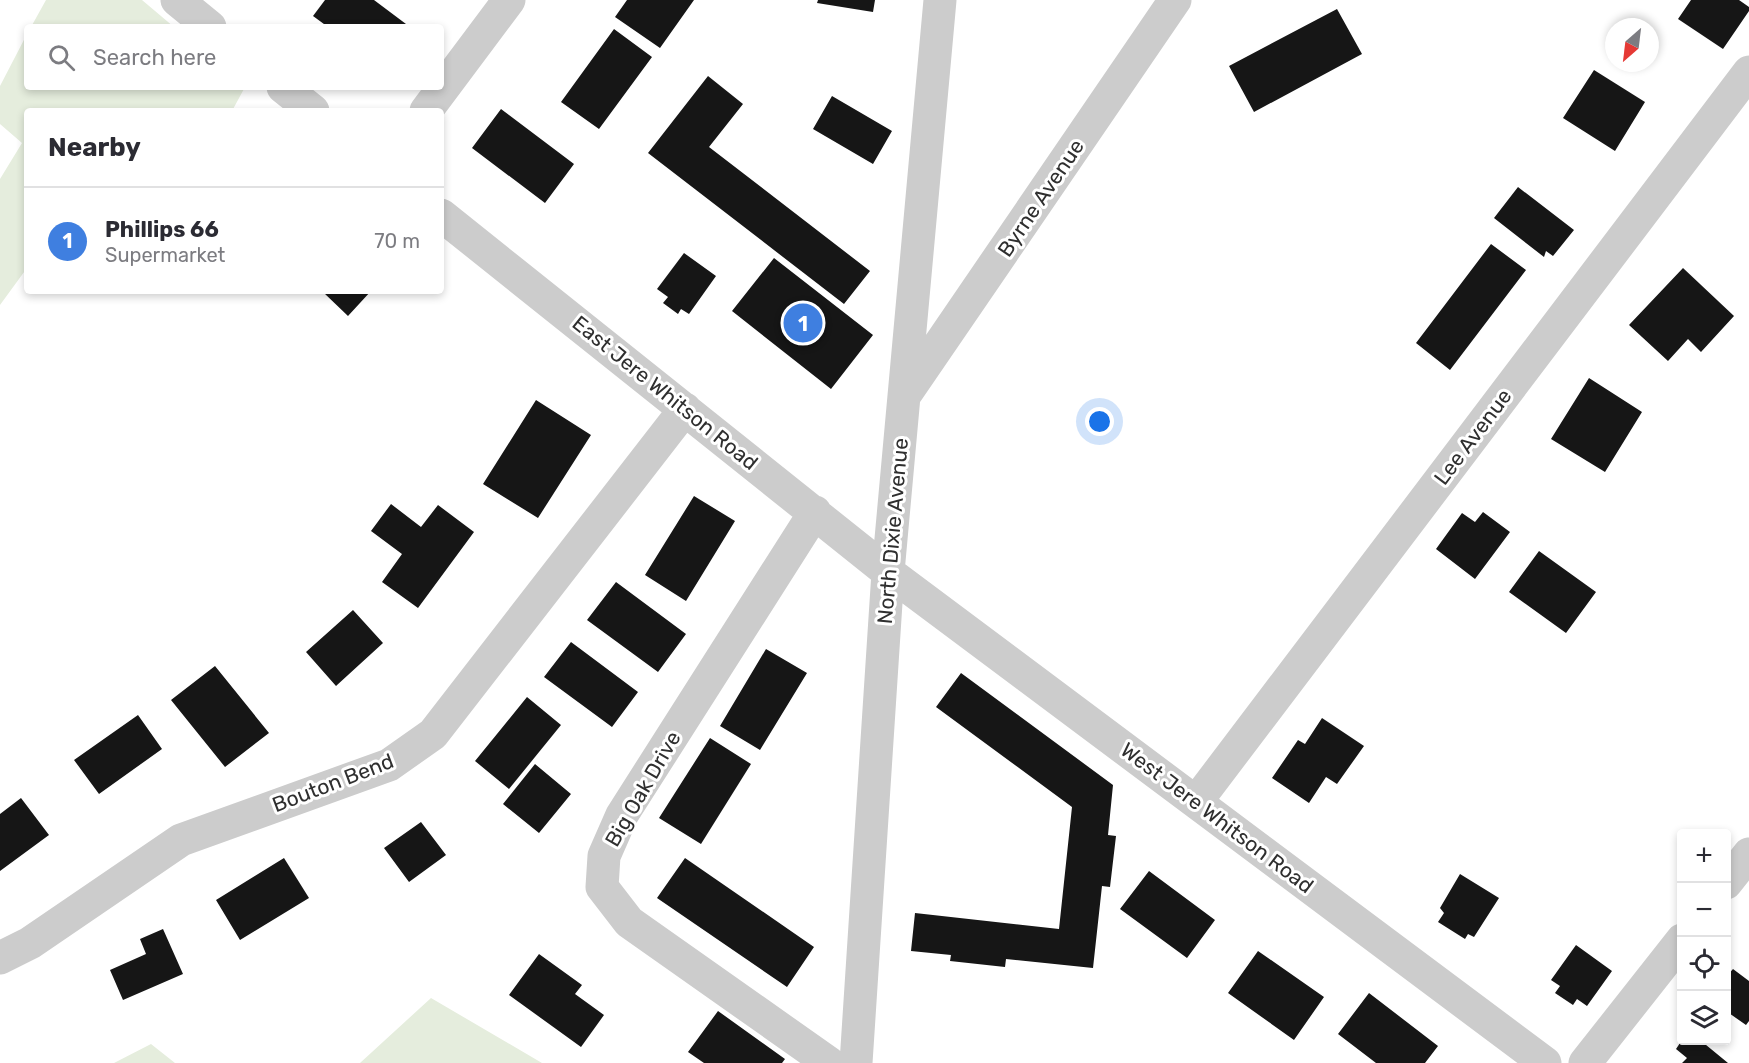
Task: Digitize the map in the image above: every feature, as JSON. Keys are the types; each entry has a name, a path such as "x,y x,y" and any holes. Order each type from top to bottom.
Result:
{"street":[{"path":"177,0 206,24"},
{"path":"444,87 509,0"},
{"name":"North Dixie Avenue","path":"856,1063 888,573 940,0"},
{"name":"Byrne Avenue","path":"905,395 1175,0"},
{"name":"Lee Avenue","path":"1196,802 1749,72"},
{"path":"287,90 309,108"},
{"path":"428,108 442,90"},
{"name":"East Jere Whitson Road","path":"444,217 815,512 888,573"},
{"name":"Bouton Bend","path":"0,958 30,943 181,840 389,765 433,734 685,409"},
{"name":"Big Oak Drive","path":"815,512 622,815 604,856 602,887 629,922 829,1063"},
{"name":"West Jere Whitson Road","path":"888,573 1545,1063"},
{"path":"1731,877 1749,855"},
{"path":"1585,1063 1677,946"}],"green space":[{"path":"46,0 142,0 170,24 33,24"},
{"path":"24,40 24,90 243,90 234,108 24,108 24,272 0,305 0,179 22,143 0,124 0,86"},
{"path":"431,998 542,1063 360,1063"},
{"path":"151,1044 175,1063 114,1063"}],"building":[{"path":"325,0 374,0 406,24 324,24 313,16"},
{"path":"627,0 694,0 660,48 615,17"},
{"path":"818,0 875,0 873,12 817,3"},
{"path":"1691,0 1739,0 1749,7 1749,11 1723,49 1678,19"},
{"path":"1337,9 1362,54 1254,112 1229,66"},
{"path":"614,29 652,57 599,129 561,102"},
{"path":"1594,70 1645,102 1615,151 1563,118"},
{"path":"708,76 743,104 709,147 870,271 844,304 648,153"},
{"path":"832,96 892,131 873,164 813,129"},
{"path":"501,109 574,164 545,203 472,148"},
{"path":"1518,187 1574,230 1553,256 1546,251 1544,257 1494,218"},
{"path":"1491,244 1526,270 1450,370 1416,343"},
{"path":"684,253 716,276 689,314 681,309 678,314 663,303 668,297 657,289"},
{"path":"774,258 873,335 831,389 732,311"},
{"path":"1683,268 1734,316 1701,352 1688,339 1668,361 1629,325"},
{"path":"325,294 368,294 348,316"},
{"path":"1589,378 1642,412 1605,472 1551,439"},
{"path":"536,400 591,435 538,518 483,484"},
{"path":"694,496 735,521 686,601 645,575"},
{"path":"391,504 421,527 438,505 474,532 418,608 382,582 402,554 371,531"},
{"path":"1483,512 1510,532 1475,579 1436,549 1462,513 1475,522"},
{"path":"1539,551 1596,592 1566,633 1509,592"},
{"path":"616,582 686,634 658,672 587,620"},
{"path":"353,610 383,643 336,686 306,652"},
{"path":"571,642 638,692 612,727 544,677"},
{"path":"766,649 807,673 760,750 720,726"},
{"path":"215,666 269,733 225,767 171,700"},
{"path":"961,673 1113,785 1108,835 1116,836 1110,887 1102,886 1093,968 1006,959 1005,967 950,961 951,955 911,951 915,913 1059,929 1072,807 936,707"},
{"path":"527,697 561,725 509,789 475,761"},
{"path":"138,715 162,749 99,794 74,760"},
{"path":"1322,718 1364,746 1337,784 1326,777 1309,803 1272,778 1298,740 1305,744"},
{"path":"710,738 751,764 701,844 659,818"},
{"path":"535,764 571,794 539,833 503,804"},
{"path":"21,798 49,835 0,871 0,814"},
{"path":"421,822 446,855 409,882 384,848"},
{"path":"284,858 309,898 240,940 216,900"},
{"path":"685,858 814,947 787,987 657,898"},
{"path":"1149,871 1215,920 1187,958 1120,909"},
{"path":"1460,874 1499,898 1474,937 1468,934 1465,939 1438,922 1444,913 1440,908"},
{"path":"163,929 183,974 123,1000 110,970 146,954 140,939"},
{"path":"1576,945 1612,971 1587,1006 1577,999 1573,1005 1555,993 1560,986 1551,980"},
{"path":"1258,951 1324,997 1294,1040 1228,993"},
{"path":"539,954 582,985 575,994 604,1015 581,1047 509,995"},
{"path":"1733,969 1749,981 1749,1021 1746,1025 1731,1014 1731,971"},
{"path":"1369,993 1438,1046 1425,1063 1376,1063 1338,1034"},
{"path":"718,1011 785,1059 782,1063 704,1063 688,1052"},
{"path":"1679,1045 1706,1045 1728,1063 1682,1063 1687,1058 1676,1049"}],"place":[{"name":"Phillips 66","path":"803,323"}]}
